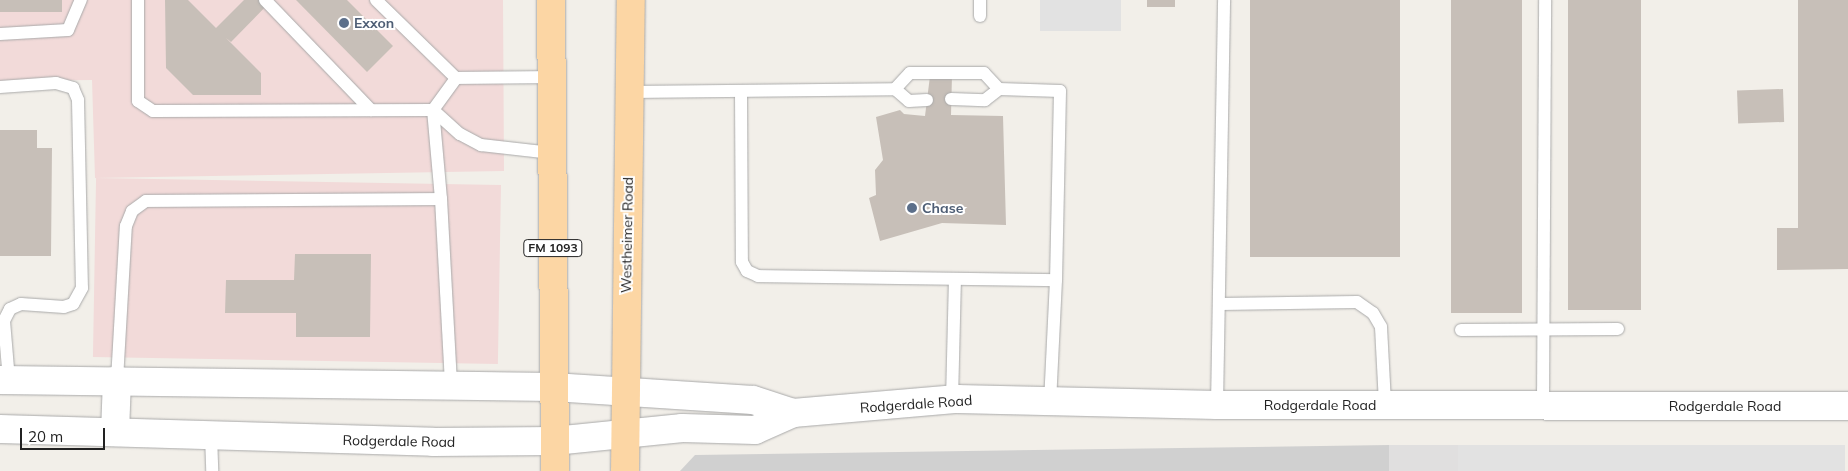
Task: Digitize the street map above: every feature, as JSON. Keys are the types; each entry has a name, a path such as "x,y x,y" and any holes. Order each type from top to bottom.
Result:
{"main road":[{"name":"FM 1093","path":"551,0 554,471"},
{"name":"Westheimer Road","path":"625,471 631,0"}],"street":[{"name":"Rodgerdale Road","path":"4,380 553,387 753,400 793,413"},
{"path":"115,432 117,380"},
{"name":"Rodgerdale Road","path":"0,429 433,442 554,441 682,428 754,430 793,413 952,400 1217,405 1848,406"}],"lane":[{"path":"0,34 68,30 81,0"},
{"path":"138,0 138,101 143,107 153,111 433,110 460,134 481,145 552,153"},
{"path":"265,0 371,110"},
{"path":"376,0 456,78 552,77"},
{"path":"980,0 980,16"},
{"path":"1217,405 1224,0"},
{"path":"1543,405 1545,0"},
{"path":"895,89 910,74 984,73 1000,89"},
{"path":"451,385 441,199 433,110 456,78"},
{"path":"0,86 56,83 73,88 78,100 82,288 73,304 64,307 21,304 10,309 4,321 4,380"},
{"path":"630,92 895,89 909,101 927,100"},
{"path":"951,99 985,100 1000,89 1060,91 1056,280 1050,402"},
{"path":"741,91 742,262 747,271 758,276 1056,280"},
{"path":"117,380 126,226 132,211 146,201 441,199"},
{"path":"952,400 955,279"},
{"path":"1220,304 1357,302 1372,313 1381,327 1385,404"},
{"path":"1461,330 1618,329"},
{"path":"211,435 212,471"}],"shaded area":[{"path":"0,0 503,0 504,171 95,178 92,80 0,81"},
{"path":"1040,0 1121,0 1121,31 1040,31"},
{"path":"96,178 501,185 498,364 93,357"},
{"path":"1389,445 1845,445 1845,471 1389,471"},
{"path":"1389,445 1389,471 680,471 695,455"},
{"path":"1458,445 1845,445 1845,471 1458,471"}],"building":[{"path":"0,0 62,0 62,12 0,12"},
{"path":"165,0 188,0 216,28 244,0 272,0 231,42 226,38 261,73 261,95 193,95 166,68"},
{"name":"Exxon","path":"296,0 347,0 393,46 367,72"},
{"path":"1147,0 1175,0 1175,7 1147,7"},
{"path":"1250,0 1400,0 1400,257 1250,257"},
{"path":"1451,0 1522,0 1522,313 1451,313"},
{"path":"1568,0 1641,0 1641,310 1568,310"},
{"path":"1798,0 1848,0 1848,269 1777,270 1777,228 1798,228"},
{"path":"952,75 951,115 1003,116 1006,225 942,223 880,241 869,198 876,195 875,170 883,160 876,117 900,110 904,114 925,116 930,76"},
{"path":"1783,89 1784,122 1738,124 1737,91"},
{"path":"0,130 37,130 37,148 52,148 51,256 0,256"},
{"path":"295,254 371,254 370,337 296,337 296,313 225,313 226,280 294,280"}],"place":[{"name":"Exxon","path":"344,23"},
{"name":"Chase","path":"912,208"}]}
